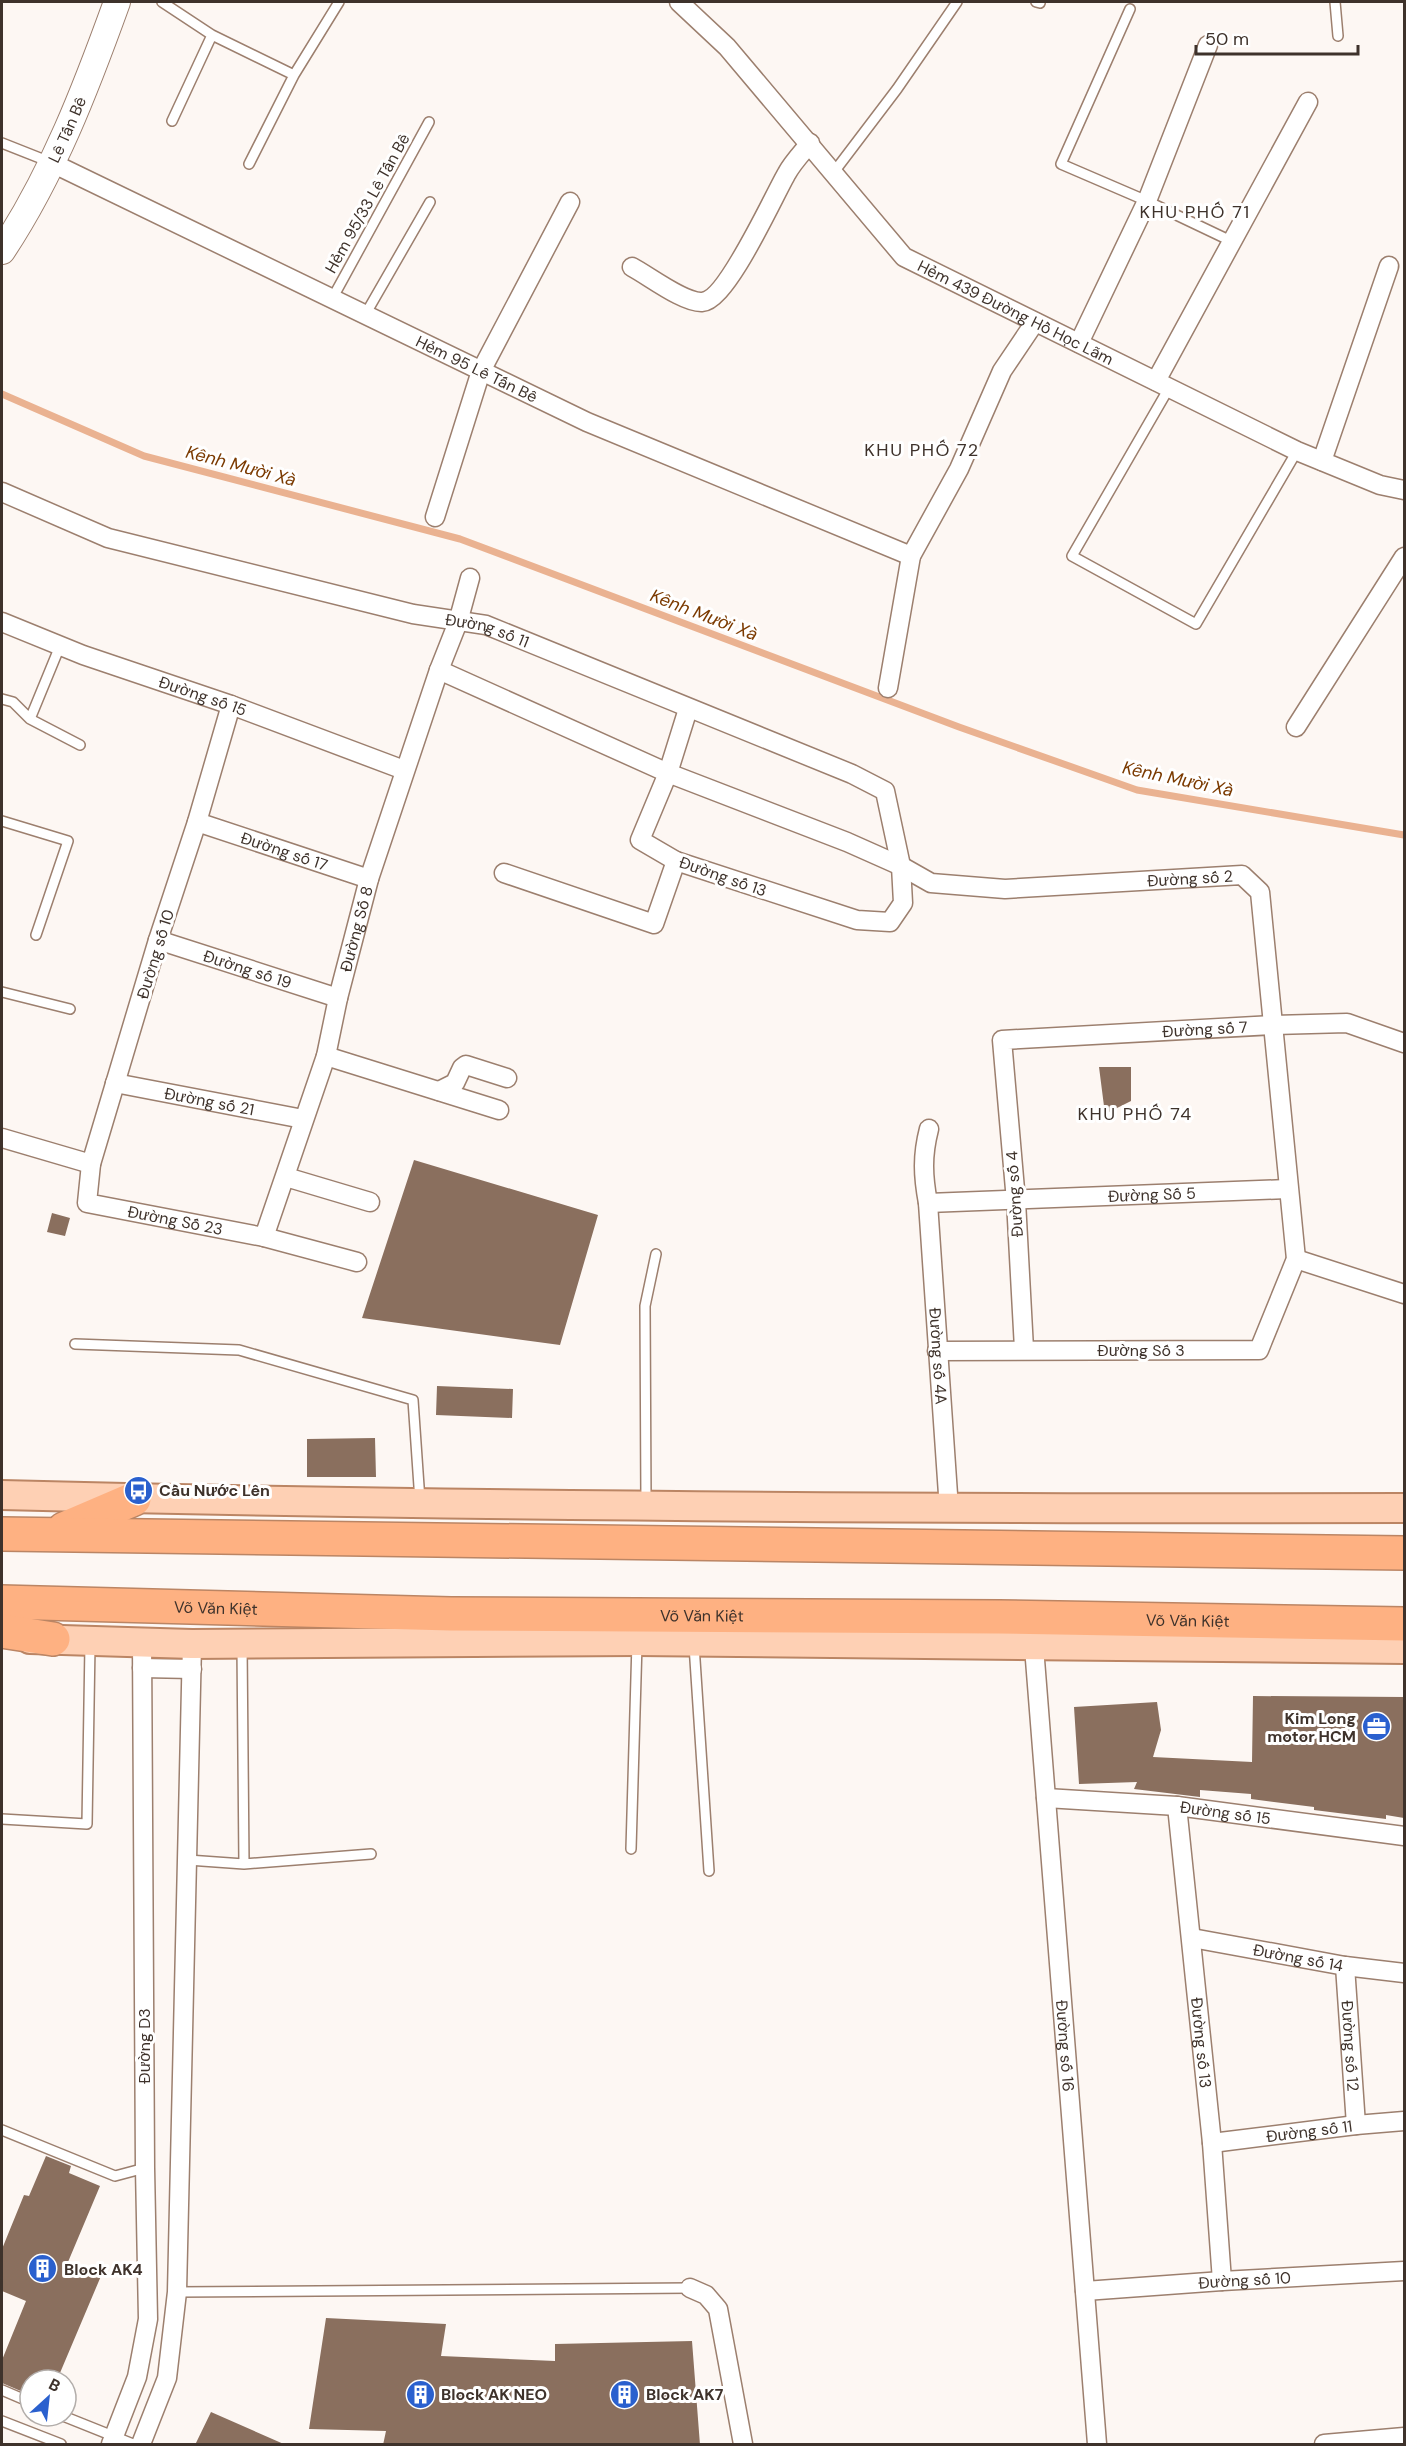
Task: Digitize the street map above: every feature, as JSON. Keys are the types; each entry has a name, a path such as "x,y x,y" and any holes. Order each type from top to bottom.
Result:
{"highway":[{"path":"54,1533 134,1498"},
{"path":"2,1534 1404,1553"},
{"name":"Võ Văn Kiệt","path":"2,1602 451,1614 987,1617 1404,1624"},
{"path":"2,1631 53,1640"}],"main road":[{"path":"2,1495 420,1504 949,1509 1404,1508"},
{"name":"Võ Văn Kiệt","path":"2,1639 90,1641 142,1655 192,1657 242,1644 637,1641 1034,1647 1404,1649"}],"street":[{"name":"Lê Tấn Bê","path":"2,252 52,163 88,82 117,2"},
{"name":"Hẻm 439 Đường Hồ Học Lãm","path":"679,2 727,47 904,257 1297,451 1380,484 1404,490"},
{"path":"1079,343 1147,201 1208,45"},
{"path":"1163,385 1231,241 1308,102"},
{"path":"632,267 687,298 701,302 708,301 725,285 772,204 787,172 810,143"},
{"name":"Hẻm 95 Lê Tấn Bê","path":"52,163 587,422 911,556"},
{"path":"435,517 481,371 570,202"},
{"path":"1322,461 1389,267"},
{"path":"888,688 911,556 959,469 1002,371 1035,322"},
{"name":"Đường số 11","path":"2,492 108,538 413,614 486,626 852,774 885,791 901,866"},
{"path":"1296,727 1404,557"},
{"name":"Đường Số 8","path":"264,1236 286,1178 303,1119 326,1056 338,998 369,879 404,770 458,622 470,578"},
{"name":"Đường số 15","path":"2,621 60,646 231,705 404,770"},
{"path":"439,670 668,773 688,709"},
{"name":"Đường số 10","path":"87,1203 91,1164 158,940 198,822 231,705"},
{"name":"Đường số 13","path":"668,773 640,840 676,861 857,920 890,922 903,903 901,866"},
{"name":"Đường số 2","path":"668,773 846,842 901,866 931,883 1005,889 1242,875 1260,892 1274,1025 1287,1189 1296,1259 1259,1350"},
{"name":"Đường số 17","path":"198,822 369,879"},
{"path":"504,873 654,924 676,861"},
{"name":"Đường số 19","path":"158,940 338,998"},
{"name":"Đường số 7","path":"1002,1040 1347,1023 1404,1043"},
{"name":"Đường số 4","path":"1002,1040 1016,1201 1024,1349"},
{"path":"326,1056 499,1110"},
{"path":"439,1091 455,1083 462,1068 466,1065 507,1078"},
{"name":"Đường số 21","path":"115,1083 303,1119"},
{"name":"Đường số 4A","path":"929,1129 923,1150 922,1171 928,1203 949,1509"},
{"path":"2,1138 91,1164"},
{"path":"286,1178 370,1202"},
{"name":"Đường Số 5","path":"928,1203 1287,1189"},
{"name":"Đường Số 23","path":"87,1203 264,1236 357,1262"},
{"path":"1296,1259 1404,1294"},
{"name":"Đường Số 3","path":"937,1351 1259,1350"},
{"name":"Đường số 16","path":"1034,1647 1098,2445"},
{"name":"Đường D3","path":"112,2441 137,2377 148,2319 142,1655"},
{"path":"141,2445 167,2378 177,2292 192,1657"},
{"name":"Đường số 15","path":"1046,1798 1177,1806 1404,1836"},
{"name":"Đường số 13","path":"1177,1806 1212,2143 1222,2281"},
{"name":"Đường số 14","path":"1192,1938 1345,1966 1404,1973"},
{"name":"Đường số 12","path":"1345,1966 1356,2125"},
{"name":"Đường số 11","path":"1212,2143 1404,2121"},
{"name":"Đường số 10","path":"1085,2292 1222,2281 1404,2271"},
{"path":"690,2288 705,2295 718,2309 742,2445"},
{"path":"1324,2445 1404,2437"}],"lane":[{"path":"162,2 212,35 294,75"},
{"path":"249,164 294,75 339,2"},
{"path":"834,172 897,89 957,2"},
{"path":"1335,2 1338,36"},
{"path":"1130,9 1061,164 1231,241"},
{"path":"172,121 212,35"},
{"name":"Hẻm 95/33 Lê Tấn Bê","path":"332,299 429,122"},
{"path":"2,143 52,163"},
{"path":"365,315 430,202"},
{"path":"1163,385 1072,556 1196,624 1297,451"},
{"path":"30,719 60,646"},
{"path":"2,699 14,702 30,719 80,746"},
{"path":"2,821 68,841 36,935"},
{"path":"2,992 70,1009"},
{"path":"646,1505 645,1306 656,1254"},
{"path":"75,1344 239,1350 413,1400 420,1504"},
{"path":"2,1819 87,1824 90,1641"},
{"path":"632,1849 637,1641"},
{"path":"694,1642 709,1871"},
{"path":"242,1644 244,1864"},
{"path":"188,1860 244,1864 370,1854"},
{"path":"2,2130 114,2176 145,2168"},
{"path":"177,2292 690,2288"},
{"path":"2,2390 18,2397"},
{"path":"2,2421 61,2445"},
{"path":"78,2424 112,2441 133,2445"}],"building":[{"path":"1099,1067 1131,1067 1131,1101 1105,1114"},
{"path":"414,1160 598,1215 560,1345 362,1318"},
{"path":"52,1213 70,1218 65,1236 47,1232"},
{"path":"437,1386 513,1389 512,1418 436,1415"},
{"path":"375,1438 376,1477 307,1477 307,1439"},
{"path":"1253,1696 1404,1697 1404,1818 1386,1815 1386,1819 1314,1810 1314,1807 1251,1799 1251,1794 1200,1790 1200,1797 1134,1789 1137,1782 1079,1784 1074,1707 1157,1702 1161,1730 1153,1757 1252,1762"},
{"name":"Block AK4","path":"46,2156 71,2166 69,2173 100,2186 68,2262 101,2276 62,2368 18,2368 18,2390 2,2383 2,2360 26,2301 2,2291 2,2249 24,2195 29,2196"},
{"path":"326,2318 446,2324 441,2356 555,2361 555,2344 692,2341 700,2445 383,2445 386,2431 309,2429"},
{"path":"211,2412 286,2445 195,2445"}],"waterway":[{"name":"Kênh Mười Xà","path":"2,394 144,456 460,539 959,727 1137,790 1404,835"}],"place":[{"name":"Cầu Nước Lên","path":"138,1490"},
{"name":"Kim Long motor HCM","path":"1377,1727"},
{"name":"Block AK4","path":"43,2269"},
{"name":"Block AK NEO","path":"420,2394"},
{"name":"Block AK7","path":"625,2394"}],"district":[{"name":"KHU PHỐ 71","path":"1195,212"},
{"name":"KHU PHỐ 72","path":"922,450"},
{"name":"KHU PHỐ 74","path":"1135,1114"}]}
